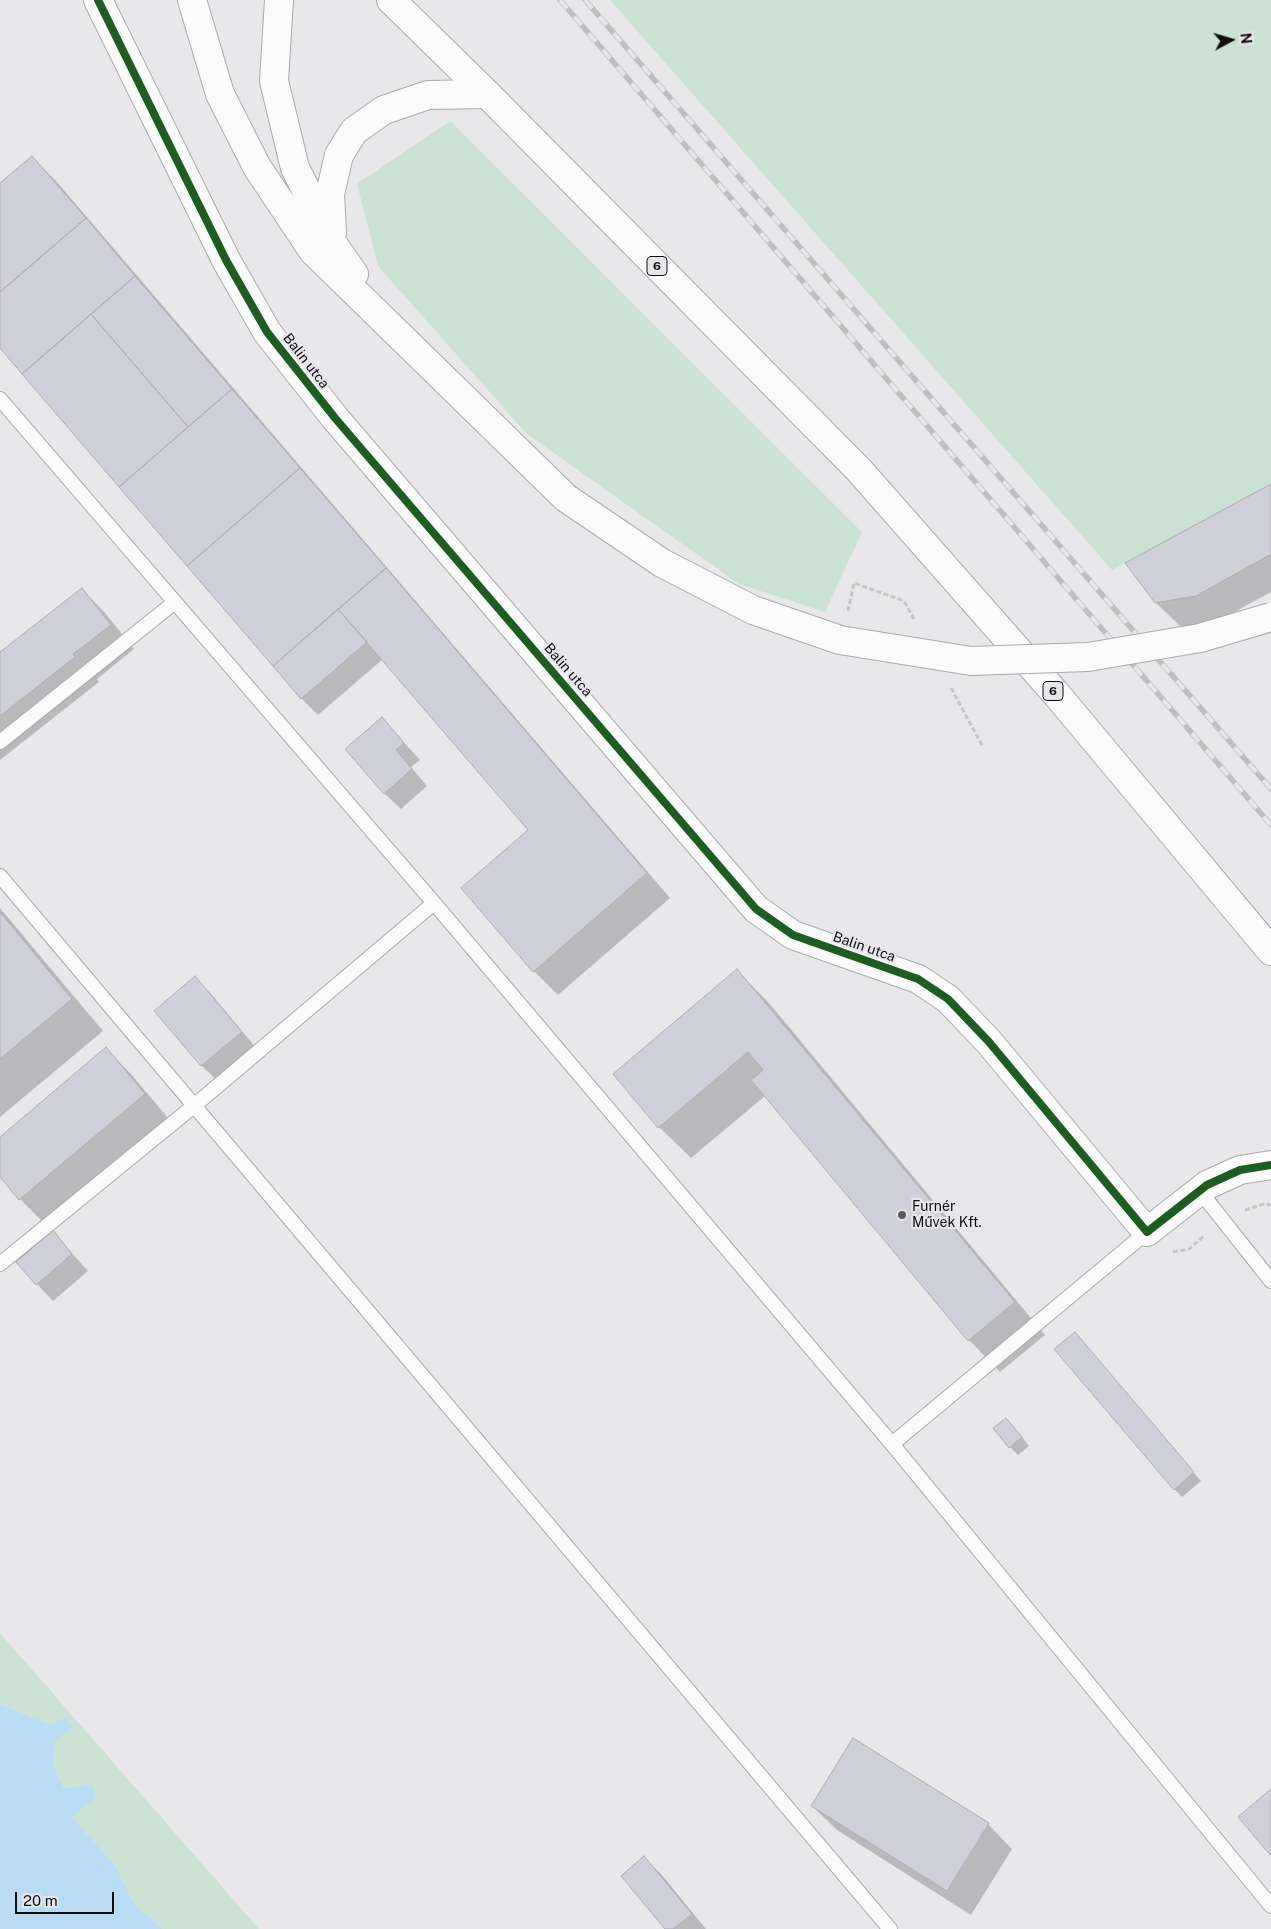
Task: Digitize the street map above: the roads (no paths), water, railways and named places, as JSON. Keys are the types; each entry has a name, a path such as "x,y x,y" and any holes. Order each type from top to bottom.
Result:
{"street":[{"name":"Balin utca","path":"98,0 226,260 267,332 335,418 756,909 793,935 918,979 948,999 989,1042 1147,1232"},
{"path":"279,0 274,81 295,168 333,244 389,324"},
{"name":"6","path":"391,0 487,94 859,470 1058,696 1271,951"},
{"path":"196,6 220,94 257,167 313,251 566,498 662,563 754,610 840,640 971,661 1088,658 1200,638 1271,617"},
{"path":"333,244 330,194 339,156 354,131 384,110 428,95 487,94"},
{"path":"1147,1232 1199,1190 1240,1170 1271,1165"}],"lane":[{"path":"0,399 434,903 892,1444 1271,1906"},
{"path":"0,742 175,602"},
{"path":"0,876 890,1929"},
{"path":"0,1264 195,1105 434,903"},
{"path":"1199,1190 1271,1281"},
{"path":"892,1444 1147,1232"}],"water":[{"path":"0,1704 51,1725 66,1717 73,1727 55,1741 54,1766 64,1788 92,1785 96,1796 72,1818 113,1862 135,1905 163,1929 0,1929"}],"railway":[{"path":"560,0 1271,825"},
{"path":"585,0 1271,789"}],"place":[{"name":"Furnér Művek Kft.","path":"902,1215"}]}
